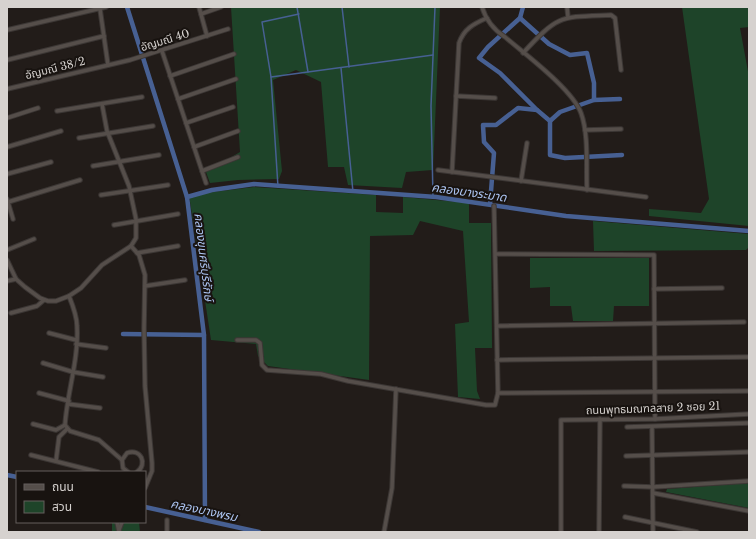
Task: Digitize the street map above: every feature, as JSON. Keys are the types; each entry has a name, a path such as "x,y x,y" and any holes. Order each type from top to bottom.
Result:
{"street":[{"path":"7,30 106,7"},
{"path":"199,7 207,36"},
{"path":"201,14 221,7"},
{"path":"482,7 486,18 496,32 505,37 523,52 573,99 581,112 585,130 588,190"},
{"path":"567,7 568,17"},
{"path":"100,9 108,65"},
{"path":"523,52 544,29 555,22 568,17 614,15 621,70"},
{"path":"452,172 459,43 462,35 468,27 486,18"},
{"name":"อัญมณี 40","path":"108,65 162,51 228,29"},
{"path":"7,60 104,36"},
{"path":"162,51 206,183"},
{"path":"170,76 234,54"},
{"name":"อัญมณี 38/2","path":"7,89 108,65"},
{"path":"178,99 236,78"},
{"path":"456,96 495,98"},
{"path":"57,111 142,97"},
{"path":"7,260 16,279 44,300 56,301 69,296 81,288 102,265 131,246 136,238 136,221 130,191 108,134 102,104"},
{"path":"186,123 233,107"},
{"path":"7,118 38,108"},
{"path":"78,138 153,126"},
{"path":"585,130 621,129"},
{"path":"7,147 61,131"},
{"path":"194,147 238,131"},
{"path":"521,181 527,143"},
{"path":"93,166 159,155"},
{"path":"202,171 238,157"},
{"path":"7,174 51,162"},
{"path":"438,170 646,197"},
{"path":"13,219 8,200 80,180"},
{"path":"101,194 168,185"},
{"path":"237,340 256,340 260,343 262,364 267,370 321,374 495,406 498,393 494,206"},
{"path":"114,225 178,214"},
{"path":"7,250 34,239"},
{"path":"131,246 143,262 145,275 145,379 152,462 152,471 146,486"},
{"path":"137,253 178,246"},
{"path":"496,254 654,255 655,419"},
{"path":"7,281 16,279"},
{"path":"145,286 185,280"},
{"path":"654,289 722,288"},
{"path":"56,461 59,436 66,427 76,342 76,319 69,296"},
{"path":"11,312 37,306 44,300"},
{"path":"497,326 744,322"},
{"path":"49,333 76,342 106,348"},
{"path":"497,360 749,357"},
{"path":"43,363 73,372 103,377"},
{"path":"384,532 392,488 396,389"},
{"path":"498,393 748,391"},
{"path":"39,393 69,402 100,408"},
{"name":"ถนนพุทธมณฑลสาย 2 ซอย 21","path":"561,532 561,420 655,419 749,414"},
{"path":"599,532 600,419"},
{"path":"627,427 749,423"},
{"path":"33,424 56,430 66,427 98,440 122,460"},
{"path":"652,426 653,532"},
{"path":"126,471 123,468 122,460 124,455 130,452 140,455 142,465 137,471"},
{"path":"626,456 749,452"},
{"path":"31,455 94,471"},
{"path":"624,486 653,487 749,481"},
{"path":"653,493 749,511"},
{"path":"625,517 697,532"},
{"path":"166,520 167,532"}],"green space":[{"path":"231,7 440,7 433,170 406,172 402,188 348,185 344,167 328,167 321,82 296,70 273,80 282,171 279,179 238,180 210,183 206,172 240,152"},
{"path":"682,7 749,7 749,27 740,28 749,77 749,226 649,216 649,209 701,213 709,199"},
{"path":"254,187 376,195 376,212 403,213 403,197 469,203 469,223 491,223 492,348 475,348 477,391 480,399 458,397 455,324 469,322 463,231 420,221 413,235 370,236 369,380 268,366 258,356 256,344 211,340 189,195"},
{"path":"593,221 749,234 749,247 746,250 594,251"},
{"path":"530,258 649,258 649,306 614,306 613,321 573,321 571,306 550,306 550,287 530,288"},
{"path":"749,483 749,508 666,492 667,489"},
{"path":"112,523 139,523 140,532 112,532"}],"waterway":[{"name":"คลองขุนศรีบุรีรักษ์","path":"127,7 187,197 204,335 205,520"},
{"path":"297,7 308,72"},
{"path":"342,7 349,67"},
{"path":"433,197 431,106 435,7"},
{"path":"523,7 520,18 488,47 479,58 500,73 537,110"},
{"path":"278,187 271,77 262,22 299,14"},
{"path":"520,18 549,44 570,55 587,53 594,83 594,100 620,99"},
{"path":"271,77 433,55"},
{"path":"341,68 353,192"},
{"path":"550,121 560,112 594,100"},
{"path":"490,204 494,153 484,142 483,125 496,125 518,108 537,110 550,121 550,155 565,158 622,155"},
{"name":"คลองบางระมาด","path":"187,197 212,190 254,184 436,197 566,216 749,231"},
{"path":"123,334 204,335"},
{"name":"คลองบางพรม","path":"7,475 16,477"},
{"name":"คลองบางพรม","path":"146,507 259,532"}]}
